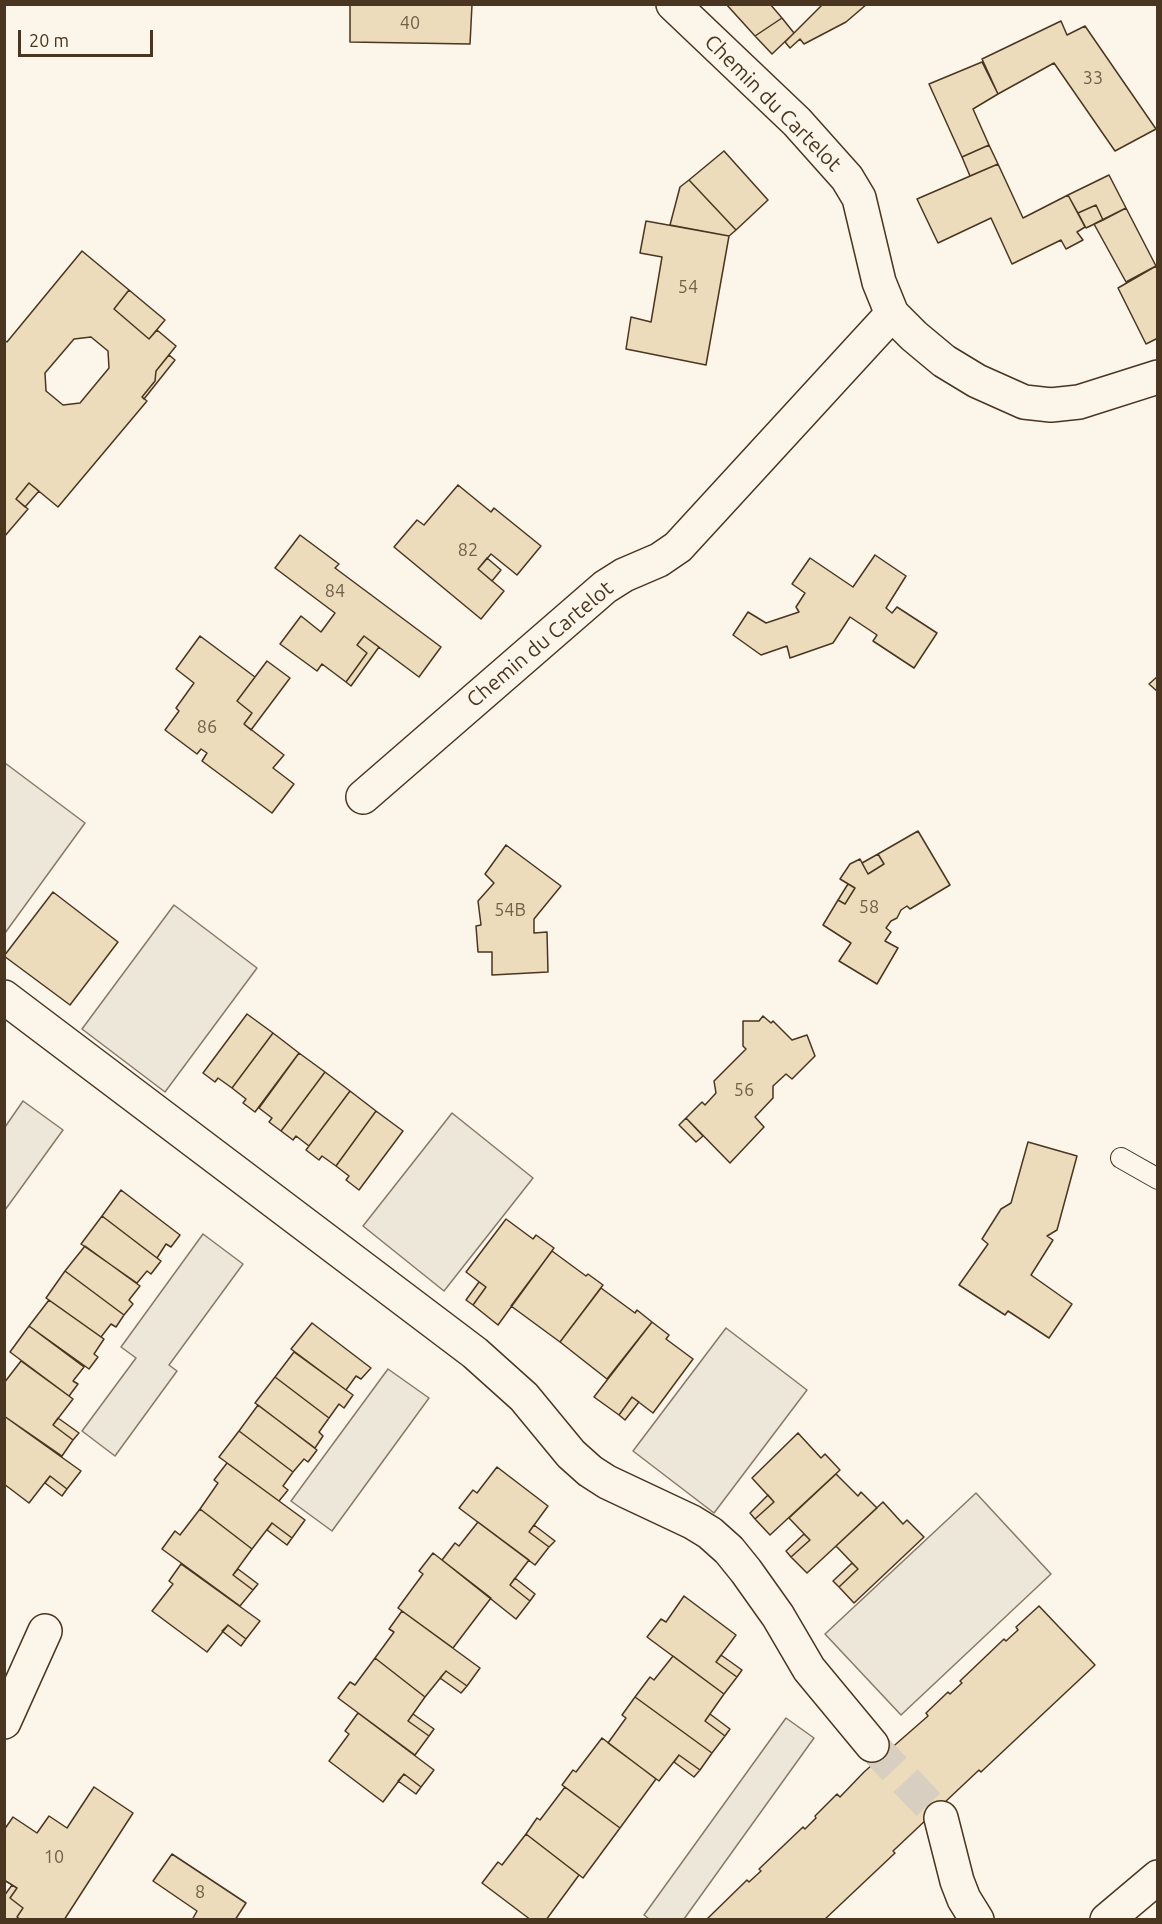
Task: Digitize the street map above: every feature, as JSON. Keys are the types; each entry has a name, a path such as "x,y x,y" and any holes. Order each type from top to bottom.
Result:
{"street":[{"name":"Chemin du Cartelot","path":"673,4 797,122 847,178 859,198 879,282 892,314 944,361 976,381 1024,402 1051,405 1079,402 1158,377"},
{"name":"Chemin du Cartelot","path":"363,797 604,587 624,575 659,560 678,547 892,314"},
{"path":"4,997 476,1353 524,1397 571,1454 590,1471 607,1482 692,1522 710,1533 729,1550 746,1571 778,1616 809,1669 872,1745"},
{"path":"4,1722 45,1631"},
{"path":"941,1818 957,1881 964,1899 977,1920"},
{"path":"1107,1920 1158,1877"}],"lane":[{"path":"1121,1158 1158,1179"}],"shaded area":[{"path":"5,763 85,823 5,933"},
{"path":"174,905 257,968 165,1092 82,1029"},
{"path":"23,1101 63,1130 5,1210 5,1127"},
{"path":"452,1113 533,1178 444,1291 363,1226"},
{"path":"203,1234 243,1264 169,1365 177,1371 115,1456 82,1431 136,1358 121,1347"},
{"path":"726,1328 807,1390 714,1513 633,1451"},
{"path":"388,1369 429,1398 332,1531 291,1501"},
{"path":"976,1493 1051,1574 901,1715 825,1634"},
{"path":"786,1718 814,1738 684,1919 649,1919 644,1915"}],"building":[{"path":"350,4 472,5 470,44 350,42"},
{"path":"726,4 770,4 782,18 755,36"},
{"path":"823,4 867,4 846,22 804,44 800,39 790,48 785,42"},
{"path":"782,18 794,33 772,54 755,36"},
{"path":"1061,21 1067,35 1085,26 1156,129 1115,151 1054,63 998,94 982,59"},
{"path":"982,62 998,94 973,109 989,145 962,157 929,84"},
{"path":"989,145 998,164 970,176 962,157"},
{"path":"724,151 768,200 736,230 689,180"},
{"path":"998,164 1023,218 1068,195 1085,227 1077,232 1083,240 1066,249 1061,240 1012,264 991,218 938,243 917,199"},
{"path":"1109,175 1126,208 1103,220 1096,205 1078,213 1068,195"},
{"path":"689,180 736,230 729,236 670,225 680,187"},
{"path":"1096,205 1103,220 1086,228 1078,213"},
{"path":"1126,208 1156,266 1126,282 1094,224"},
{"path":"646,221 729,236 706,365 626,349 631,317 651,322 662,257 640,253"},
{"path":"82,251 129,290 114,309 149,339 157,330 176,346 156,371 155,381 142,397 147,401 58,507 29,483 16,499 28,509 4,537 4,340 7,342","holes":["91,337 108,351 109,368 80,403 63,405 46,391 45,373 74,339"]},
{"path":"1156,266 1158,270 1158,338 1146,344 1118,288"},
{"path":"129,290 165,320 149,339 114,309"},
{"path":"169,355 175,360 144,399 142,397 155,381 156,371"},
{"path":"29,483 39,491 25,507 16,499"},
{"path":"458,485 491,512 494,508 541,546 517,575 491,554 478,569 504,591 481,619 394,547 417,520 424,525"},
{"path":"300,535 339,564 335,568 441,647 419,677 364,636 357,645 367,653 346,682 322,664 317,671 280,644 301,616 321,632 335,613 275,568"},
{"path":"875,555 906,576 886,608 892,613 897,607 937,633 914,668 873,641 877,635 850,617 833,643 790,658 787,646 761,655 733,635 748,612 766,623 799,612 796,607 805,593 792,584 810,558 853,587"},
{"path":"487,558 501,570 492,581 478,569"},
{"path":"200,636 255,677 237,701 252,713 244,724 284,755 273,768 294,784 272,813 202,761 207,753 201,749 197,754 165,730 179,711 176,708 194,683 176,669"},
{"path":"364,636 379,647 351,686 346,682 367,653 357,645"},
{"path":"267,661 290,678 251,730 244,724 252,713 237,701"},
{"path":"1158,676 1158,692 1149,684"},
{"path":"918,831 950,885 910,909 907,906 901,910 897,918 891,921 886,928 891,932 885,941 898,948 877,984 839,961 851,943 823,925 838,900 845,904 855,888 840,879 850,864 860,859 868,874 884,864 878,854"},
{"path":"506,845 561,886 534,919 534,933 547,932 548,972 492,975 492,952 478,952 476,926 481,925 478,901 494,883 485,874"},
{"path":"878,854 884,864 868,874 862,863"},
{"path":"848,884 855,888 845,904 838,900"},
{"path":"53,892 118,942 70,1005 4,956"},
{"path":"247,1014 273,1033 232,1088 218,1078 215,1082 203,1073"},
{"path":"763,1016 771,1023 773,1021 792,1040 807,1035 815,1056 792,1079 786,1074 773,1086 773,1098 755,1117 764,1127 730,1163 686,1118 702,1102 705,1105 716,1093 714,1081 746,1049 743,1046 743,1021 759,1021"},
{"path":"273,1033 299,1053 255,1112 243,1103 246,1099 232,1088"},
{"path":"299,1053 325,1072 281,1131 269,1122 272,1118 259,1108"},
{"path":"325,1072 350,1091 309,1146 296,1136 293,1140 281,1131"},
{"path":"350,1091 376,1111 336,1166 322,1156 319,1160 306,1150"},
{"path":"376,1111 403,1131 359,1190 346,1180 349,1176 336,1166"},
{"path":"686,1118 703,1136 696,1142 679,1125"},
{"path":"1028,1142 1077,1156 1057,1230 1047,1236 1053,1240 1031,1275 1072,1304 1049,1338 1008,1311 1005,1315 959,1285 988,1244 982,1239 1001,1209 1011,1203"},
{"path":"121,1190 180,1235 171,1247 166,1244 157,1258 102,1216"},
{"path":"102,1216 161,1261 151,1274 147,1271 137,1283 81,1244"},
{"path":"506,1219 533,1239 536,1235 554,1248 498,1325 473,1305 486,1287 466,1272"},
{"path":"85,1246 140,1286 129,1300 133,1304 124,1315 65,1271"},
{"path":"552,1251 586,1276 588,1274 603,1285 560,1342 511,1306"},
{"path":"65,1271 124,1315 116,1327 111,1324 101,1337 46,1298"},
{"path":"479,1282 486,1287 473,1305 466,1300"},
{"path":"601,1288 635,1313 637,1310 652,1322 607,1379 560,1342"},
{"path":"49,1300 104,1339 94,1354 98,1357 89,1369 29,1326"},
{"path":"652,1322 669,1335 666,1339 693,1359 653,1413 632,1397 619,1415 594,1397"},
{"path":"312,1323 371,1368 361,1379 356,1376 346,1390 291,1349"},
{"path":"29,1326 84,1367 73,1381 78,1384 69,1396 10,1352"},
{"path":"294,1352 353,1395 344,1408 339,1404 329,1418 275,1377"},
{"path":"21,1361 73,1399 53,1425 73,1440 62,1456 4,1416 4,1383"},
{"path":"275,1377 329,1418 319,1432 323,1436 315,1448 255,1403"},
{"path":"632,1397 639,1402 625,1420 619,1415"},
{"path":"258,1405 317,1450 308,1462 304,1459 293,1472 239,1431"},
{"path":"4,1416 81,1471 67,1489 50,1476 29,1503 4,1484"},
{"path":"58,1418 79,1433 73,1440 53,1425"},
{"path":"239,1431 293,1472 283,1486 288,1490 279,1501 219,1457"},
{"path":"798,1433 821,1458 825,1454 840,1470 770,1535 755,1519 774,1502 752,1478"},
{"path":"227,1463 305,1520 292,1538 272,1523 252,1549 200,1509 218,1483 214,1480"},
{"path":"497,1467 548,1506 529,1532 549,1547 535,1565 459,1508 473,1490 477,1493"},
{"path":"836,1474 858,1496 861,1492 877,1508 807,1573 791,1557 810,1540 789,1518"},
{"path":"50,1476 67,1489 62,1496 45,1483"},
{"path":"768,1495 774,1502 755,1519 750,1513"},
{"path":"883,1502 903,1524 907,1520 924,1537 854,1603 839,1587 858,1569 836,1546"},
{"path":"200,1509 252,1549 233,1575 253,1590 240,1606 162,1549 175,1531 180,1535"},
{"path":"478,1522 529,1560 510,1585 530,1601 516,1619 442,1560 455,1543 459,1546"},
{"path":"272,1523 292,1538 287,1545 267,1530"},
{"path":"534,1525 555,1541 549,1547 529,1532"},
{"path":"804,1534 810,1540 791,1557 786,1551"},
{"path":"433,1553 491,1598 453,1648 398,1608 423,1574 419,1571"},
{"path":"852,1563 858,1569 839,1587 833,1581"},
{"path":"181,1564 260,1621 246,1639 228,1625 207,1652 152,1611 173,1584 169,1581"},
{"path":"238,1569 258,1584 253,1590 233,1575"},
{"path":"515,1578 535,1594 530,1601 510,1585"},
{"path":"684,1596 736,1635 716,1662 737,1677 724,1694 647,1637 661,1619 666,1622"},
{"path":"1039,1606 1095,1665 981,1772 979,1770 824,1920 706,1920 747,1880 749,1882 761,1871 759,1869 803,1827 805,1829 837,1794 840,1797 864,1772 928,1716 926,1713 948,1692 950,1694 962,1683 960,1681 1004,1639 1006,1641 1018,1630 1016,1627"},
{"path":"402,1611 480,1668 467,1686 446,1671 425,1697 375,1658 394,1632 389,1629"},
{"path":"228,1625 246,1639 241,1646 222,1631"},
{"path":"721,1655 742,1670 737,1677 716,1662"},
{"path":"673,1656 724,1694 705,1721 725,1736 712,1753 635,1697 650,1677 654,1680"},
{"path":"375,1658 425,1697 408,1721 429,1736 415,1755 338,1698 350,1682 355,1685"},
{"path":"446,1671 467,1686 461,1693 440,1678"},
{"path":"635,1697 712,1753 700,1770 679,1755 659,1781 608,1743 626,1718 622,1715"},
{"path":"358,1713 434,1770 421,1787 404,1774 383,1802 329,1761 349,1734 345,1731"},
{"path":"413,1714 434,1729 429,1736 408,1721"},
{"path":"710,1714 730,1729 725,1736 705,1721"},
{"path":"602,1738 656,1779 620,1828 562,1785 573,1770 576,1772"},
{"path":"679,1755 700,1770 694,1777 674,1762"},
{"path":"404,1774 421,1787 416,1794 398,1781"},
{"path":"94,1787 133,1813 64,1920 21,1920 17,1917 23,1908 10,1898 17,1888 4,1880 4,1830 13,1817 37,1833 49,1816 67,1828"},
{"path":"565,1787 620,1828 583,1878 526,1834 537,1818 540,1820"},
{"path":"526,1834 579,1875 546,1920 531,1920 482,1883 498,1862 502,1865"},
{"path":"172,1854 246,1903 235,1920 192,1920 197,1911 153,1881"},
{"path":"12,1885 17,1888 10,1898 23,1908 17,1917 21,1920 4,1920 4,1896"}],"tunnel":[{"path":"872,1745 941,1818"}]}
